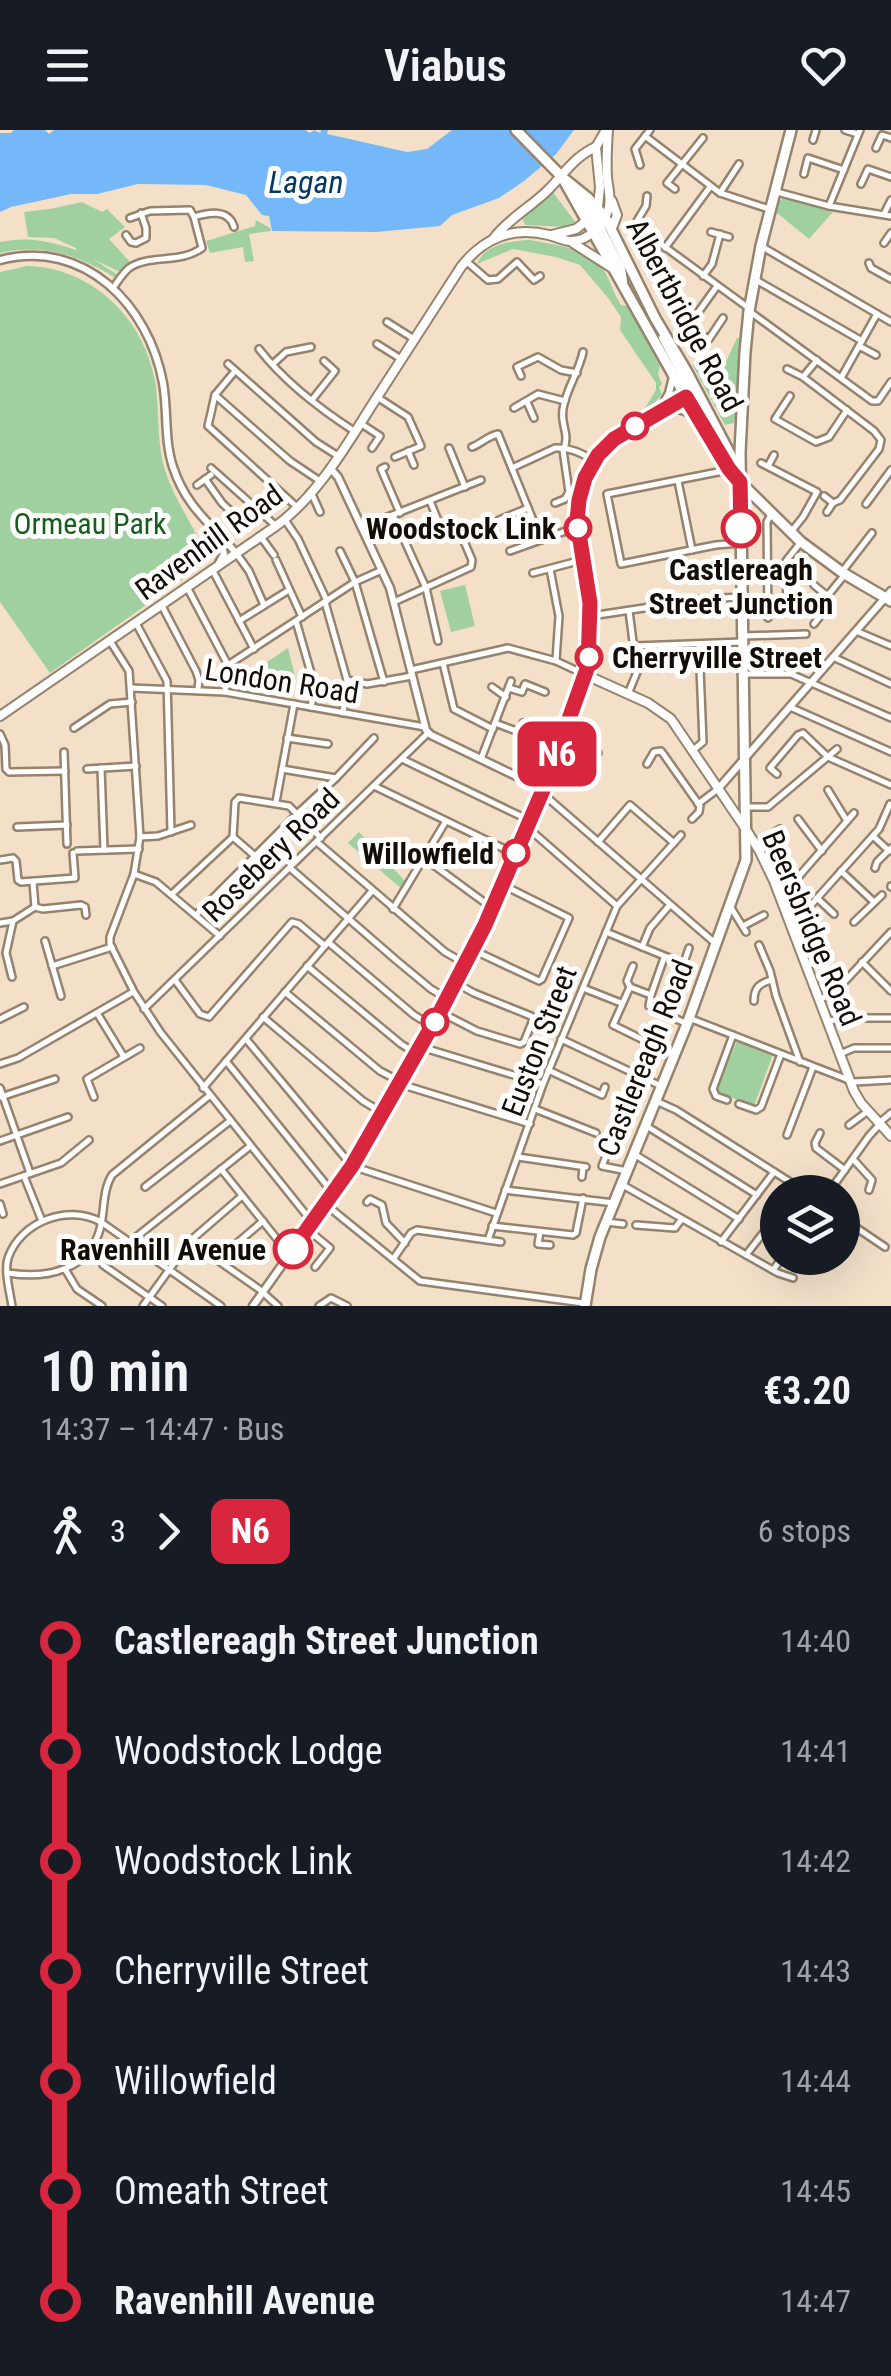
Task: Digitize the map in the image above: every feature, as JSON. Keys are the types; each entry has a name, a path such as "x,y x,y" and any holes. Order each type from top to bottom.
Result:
{"main road":[{"name":"Albertbridge Road","path":"516,130 561,176 599,225 612,228 738,476"},
{"path":"494,238 552,187 582,154 596,148 607,130"},
{"path":"570,241 582,240 599,225 610,206 607,130"},
{"name":"Castlereagh Road","path":"585,1305 590,1268 606,1222 688,1021 746,860 740,425 754,279 792,130"},
{"path":"592,215 600,188 596,148"},
{"name":"Albertbridge Road","path":"561,176 572,184 599,225 615,270 697,417 738,476 801,542 844,573 889,597"},
{"path":"610,197 617,216 612,228"},
{"path":"518,232 522,211"},
{"name":"Ravenhill Road","path":"551,235 576,229 592,215"},
{"path":"599,225 620,268 623,284"},
{"name":"Ravenhill Road","path":"0,716 298,508 330,468 466,261 494,238 518,232 551,235 570,241 615,270"},
{"path":"716,428 740,425"},
{"name":"Beersbridge Road","path":"586,675 666,714 745,828 780,898 857,1097 891,1136"},
{"path":"746,860 762,856"}],"street":[{"path":"814,140 816,130"},
{"path":"829,206 859,132 845,130"},
{"path":"640,165 635,150 648,133 710,187 769,209"},
{"path":"876,148 882,134 891,138"},
{"path":"675,189 667,183 703,138"},
{"path":"804,174 808,158 844,170"},
{"path":"720,193 739,164"},
{"path":"861,184 868,170 891,177"},
{"path":"665,248 710,187"},
{"path":"774,191 829,206 888,215 891,200"},
{"path":"648,196 636,224 665,248 876,402 891,382"},
{"path":"113,288 126,270 138,264 175,258 202,248 194,217 187,210 150,211 130,218"},
{"path":"194,217 210,212 227,216 234,227"},
{"path":"126,235 136,243 146,238 141,213"},
{"path":"711,232 728,237"},
{"path":"884,243 891,233"},
{"path":"704,276 712,264 720,234"},
{"path":"761,246 891,322"},
{"path":"517,252 517,262 534,280 540,276"},
{"path":"0,260 53,258 84,268 113,288 135,312 154,348 164,386 167,443 178,480 201,517 249,571 264,605"},
{"path":"466,261 492,281 517,262"},
{"path":"869,263 891,279"},
{"path":"668,278 696,332 709,339 723,318"},
{"path":"754,279 876,356"},
{"path":"691,318 717,286"},
{"path":"840,378 877,314"},
{"path":"655,318 687,385 686,397"},
{"path":"387,322 414,339"},
{"path":"377,344 401,359"},
{"path":"273,364 286,352 311,347"},
{"path":"258,348 312,400 357,428 380,436 372,448"},
{"path":"554,504 569,492 563,450 567,437 562,416 583,352"},
{"path":"521,376 517,367 538,358 560,370 578,373"},
{"path":"258,362 266,359"},
{"path":"803,377 817,360"},
{"path":"312,400 335,370 324,361"},
{"path":"228,364 316,442 338,456"},
{"path":"787,369 879,435 880,444 844,496 827,512"},
{"path":"236,371 215,395 208,426 298,508"},
{"path":"659,413 674,375"},
{"path":"514,408 538,394 565,400"},
{"path":"215,395 320,482"},
{"path":"790,396 776,419 812,441 820,442 832,433 847,410"},
{"path":"253,1306 352,1166 448,999 543,791 586,675 591,616 578,527 581,488 594,461 624,432 686,397 700,397"},
{"path":"377,398 408,417 420,446 395,457"},
{"path":"528,402 534,418"},
{"path":"668,408 697,417"},
{"path":"472,447 498,434 541,540"},
{"path":"449,448 465,487"},
{"path":"512,468 555,448 565,448 594,461"},
{"path":"408,451 414,464"},
{"path":"774,455 765,464 817,492 790,532"},
{"path":"385,467 381,469 426,588 439,638"},
{"path":"330,468 338,476 394,602 427,730 543,791 716,944"},
{"path":"866,504 890,471"},
{"path":"197,484 209,474"},
{"path":"209,474 276,526"},
{"path":"209,474 222,504 241,521 258,511"},
{"path":"738,476 678,480 608,494 620,564 741,543"},
{"path":"362,528 481,480"},
{"path":"678,480 692,550"},
{"path":"311,492 320,512"},
{"path":"824,496 834,503"},
{"path":"430,501 443,533"},
{"path":"500,520 528,508"},
{"path":"768,618 767,522 771,514"},
{"path":"285,520 298,539 326,601 348,680 343,713"},
{"path":"394,602 472,567 460,533 489,522"},
{"path":"514,552 578,527"},
{"path":"814,586 828,594 872,533"},
{"path":"220,536 224,554 215,567 254,649"},
{"path":"260,537 275,557 299,619 315,687 311,707"},
{"path":"787,612 786,561 801,542"},
{"path":"340,551 355,582 384,682"},
{"path":"533,573 582,560"},
{"path":"550,569 558,616 556,661"},
{"path":"228,665 355,582 382,570"},
{"path":"186,587 228,665 225,692"},
{"path":"239,621 290,590"},
{"path":"591,616 741,597"},
{"path":"698,804 718,789 889,597"},
{"path":"787,601 808,604 821,615 814,624"},
{"path":"161,605 196,671 198,689"},
{"path":"628,694 637,672 629,610"},
{"path":"787,622 787,634"},
{"path":"136,623 167,681 171,832"},
{"path":"856,630 891,646"},
{"path":"635,646 806,634"},
{"path":"110,641 128,666 140,838 134,874 110,937 112,947 144,1009 330,1248 315,1267"},
{"path":"692,751 702,742 699,644"},
{"path":"348,680 384,682 508,648 556,661 586,675"},
{"path":"833,658 891,684"},
{"path":"443,663 454,709 520,732 523,723"},
{"path":"742,674 791,674 891,718"},
{"path":"481,759 510,684 522,692 525,684 546,692"},
{"path":"492,687 506,697"},
{"name":"London Road","path":"131,688 225,692 427,730"},
{"path":"74,728 110,704 132,702"},
{"path":"276,802 294,704"},
{"path":"790,707 891,752"},
{"name":"Rosebery Road","path":"144,1009 427,730"},
{"path":"777,774 768,770 803,733 828,757 891,785"},
{"path":"0,734 9,772 65,771"},
{"path":"287,738 328,744"},
{"path":"196,914 374,738"},
{"path":"562,739 598,752"},
{"path":"744,808 768,807 837,750"},
{"path":"64,752 67,844"},
{"path":"646,764 654,752 661,752 698,804 699,812 692,820"},
{"path":"402,758 529,824 617,906"},
{"path":"88,769 136,766"},
{"path":"100,768 104,850"},
{"path":"282,769 336,778"},
{"path":"374,786 517,852"},
{"path":"828,790 847,821"},
{"path":"172,894 232,837 238,798 276,802 288,806 295,820 393,908 450,956 466,964"},
{"path":"789,920 802,915 873,836 888,815 890,804"},
{"path":"598,842 630,805 674,843"},
{"path":"780,898 854,814"},
{"path":"798,819 822,851"},
{"path":"393,908 446,821"},
{"path":"140,838 191,824"},
{"path":"17,827 67,826"},
{"path":"756,845 780,829"},
{"name":"Euston Street","path":"488,1240 548,1070 617,906 681,835"},
{"path":"873,836 890,850 875,868"},
{"path":"232,837 255,856"},
{"path":"0,860 12,858 19,882 33,882 75,878 75,852 139,849"},
{"path":"424,858 492,908"},
{"path":"290,868 431,989 448,999"},
{"path":"841,871 874,902"},
{"path":"134,874 156,882 220,936"},
{"path":"33,882 34,907"},
{"path":"473,950 539,982 568,918 503,885"},
{"path":"203,1088 372,890"},
{"path":"854,922 882,895"},
{"path":"817,898 834,914"},
{"path":"0,923 13,921 34,907 81,905 86,916"},
{"path":"642,947 650,928 669,906"},
{"path":"730,906 744,929 764,915"},
{"path":"12,977 6,953 13,921"},
{"path":"175,980 200,1014 209,1017 292,922 432,1026"},
{"path":"606,932 684,964"},
{"path":"820,999 833,994 891,932"},
{"path":"45,941 61,996"},
{"path":"758,945 800,1062"},
{"path":"52,966 112,947"},
{"path":"674,992 689,948"},
{"path":"664,958 650,994 651,1008 734,1035 850,1081 891,1080"},
{"path":"806,966 826,958"},
{"path":"862,962 891,991"},
{"path":"307,966 401,1044 543,1084"},
{"path":"633,966 627,980 630,987 650,994"},
{"path":"754,1001 757,986 772,980"},
{"path":"440,1012 477,1030 524,1042 533,1020 530,1016 456,983"},
{"path":"630,987 614,1027 674,1055"},
{"path":"583,988 621,1003"},
{"path":"0,1064 18,1058 134,992"},
{"path":"285,992 399,1084 530,1124"},
{"path":"0,1019 24,1008"},
{"path":"97,1013 124,1058"},
{"path":"264,1018 362,1101 383,1113"},
{"path":"828,1022 891,1018"},
{"path":"726,1100 716,1096 713,1088 734,1035"},
{"path":"246,1039 352,1166 496,1213"},
{"path":"561,1040 662,1086"},
{"path":"94,1098 88,1079 140,1048"},
{"path":"840,1054 854,1048 891,1048"},
{"path":"739,1104 754,1110 760,1108 780,1054"},
{"path":"226,1061 333,1193"},
{"path":"787,1134 813,1067"},
{"path":"548,1070 602,1095 605,1088"},
{"path":"2,1097 54,1079"},
{"path":"0,1088 42,1221"},
{"path":"8,1273 34,1276 65,1269 88,1251 96,1238 112,1175 210,1096"},
{"path":"656,1101 778,1175"},
{"path":"535,1109 593,1131 586,1138"},
{"path":"850,1126 868,1110"},
{"path":"842,1175 891,1113"},
{"path":"0,1140 68,1117"},
{"path":"145,1187 230,1122"},
{"path":"646,1126 757,1195"},
{"path":"820,1133 816,1148 846,1170"},
{"path":"0,1184 61,1163 89,1140"},
{"path":"130,1242 249,1146"},
{"path":"634,1154 739,1219"},
{"path":"606,1156 602,1166 627,1172"},
{"path":"518,1157 585,1167 582,1177"},
{"path":"853,1160 872,1180 869,1190"},
{"path":"221,1169 289,1254"},
{"path":"721,1242 774,1172"},
{"path":"621,1184 760,1263"},
{"path":"505,1190 614,1203"},
{"path":"143,1306 190,1241 242,1196"},
{"path":"367,1202 370,1198 382,1205 386,1223 405,1242"},
{"path":"492,1226 573,1235 583,1198"},
{"path":"0,1204 3,1214"},
{"path":"325,1204 420,1281 585,1305"},
{"path":"12,1306 8,1260 13,1248 42,1221 70,1214 101,1222 221,1306"},
{"path":"636,1225 675,1228 681,1220"},
{"path":"217,1260 262,1222"},
{"path":"606,1222 623,1224"},
{"path":"393,1260 417,1230 501,1242"},
{"path":"860,1231 885,1247"},
{"path":"540,1232 538,1244 550,1245"},
{"path":"746,1255 760,1237"},
{"path":"190,1241 264,1291 278,1306"},
{"path":"103,1265 162,1306"},
{"path":"65,1269 78,1289 102,1306"},
{"path":"786,1275 793,1278"},
{"path":"319,1306 331,1298 347,1306"}],"green space":[{"path":"552,191 576,223 567,227 525,225 522,218"},
{"path":"784,198 833,212 809,239 777,213 779,201"},
{"path":"82,202 102,212 107,209 125,227 109,239 130,262 120,272 93,259 118,275 114,277 87,263 45,250 0,253 0,242 20,239 76,250 54,238 28,237 24,212"},
{"path":"256,220 271,231 249,234 254,261 245,262 243,247 210,253 206,241 255,226"},
{"path":"530,240 580,251 603,269 660,366 662,394 655,403 645,408 656,383 620,330 621,317 580,265 513,249 477,264 492,248"},
{"name":"Ormeau Park","path":"27,266 50,269 93,286 127,317 149,358 155,381 161,451 169,481 197,536 212,539 218,554 50,673 0,602 0,272"},
{"path":"737,338 735,419 725,425 692,364 717,372"},
{"path":"465,585 475,626 451,632 440,591"},
{"path":"288,648 296,680 252,672"},
{"path":"359,832 406,882 402,889 348,843"},
{"path":"737,1041 772,1057 754,1106 716,1092"}],"water":[{"name":"Lagan","path":"45,130 49,134 54,130 328,130 327,134 407,152 427,149 452,130 574,130 556,154 499,198 452,215 440,226 376,232 272,231 269,216 262,215 246,195 206,185 138,184 97,194 71,194 0,212 0,133"}],"bus line":[{"name":"N6","path":"293,1249 352,1166 440,1012 485,925 546,783 588,666 590,603 577,521 581,488 589,469 604,448 624,432 686,397 740,482 741,528"}],"place":[{"name":"Woodstock Link","path":"578,528"},
{"name":"Castlereagh Street Junction","path":"741,528"},
{"name":"Cherryville Street","path":"589,657"},
{"name":"Willowfield","path":"516,853"},
{"name":"Ravenhill Avenue","path":"293,1249"}]}
